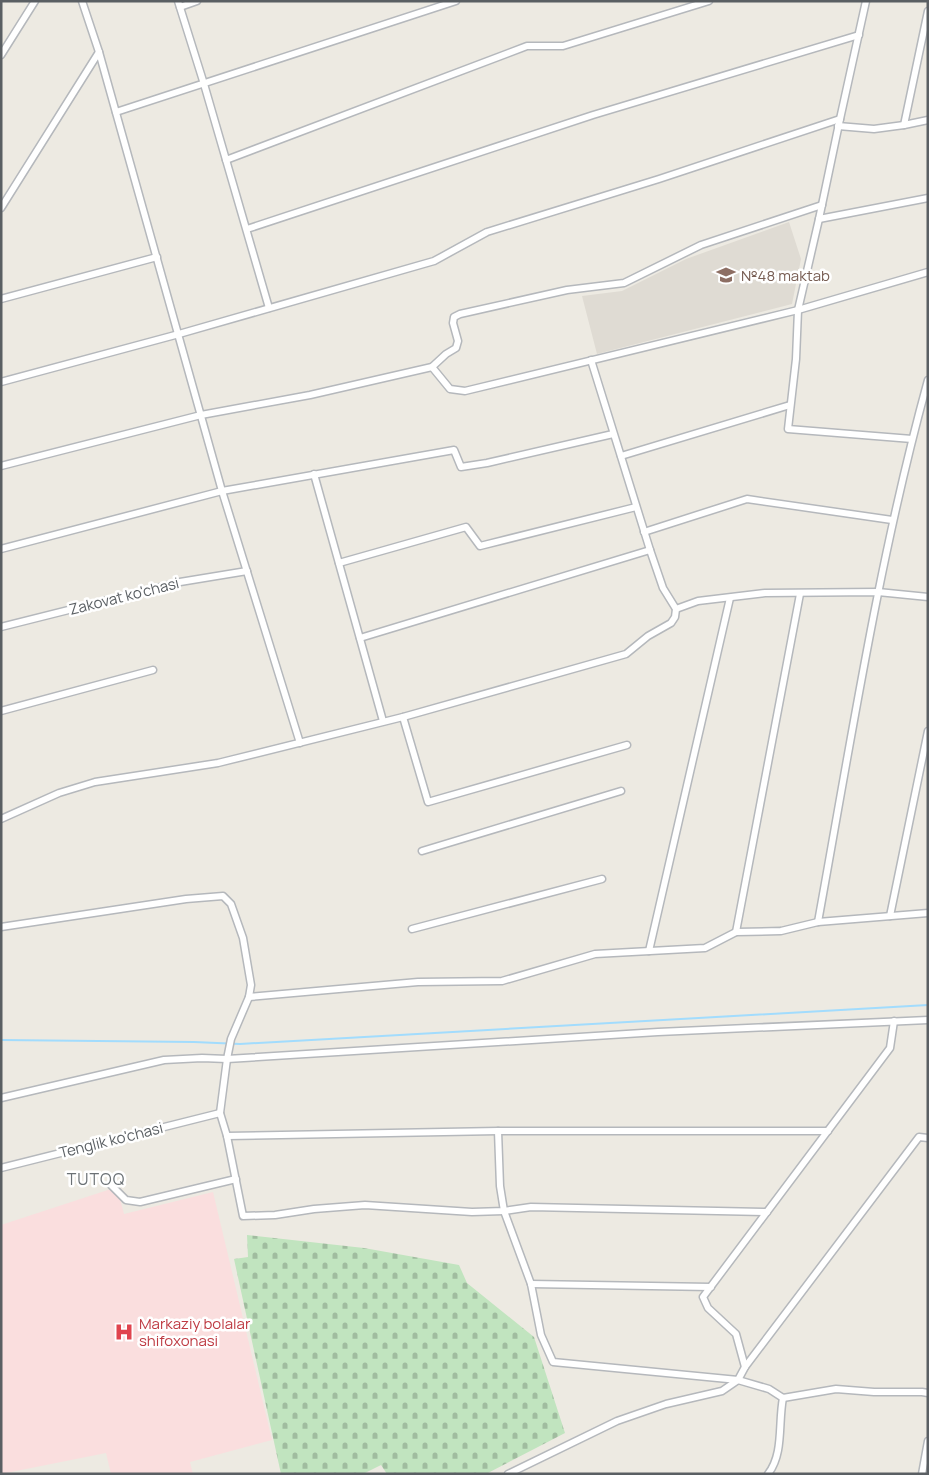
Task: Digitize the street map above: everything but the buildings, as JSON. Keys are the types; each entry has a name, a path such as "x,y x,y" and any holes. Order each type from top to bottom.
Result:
{"street":[{"path":"1,55 35,1"},
{"path":"82,1 99,52 222,491 300,743"},
{"path":"197,1 179,4 269,308"},
{"path":"116,112 456,1"},
{"path":"226,160 527,46 563,46 709,1"},
{"path":"866,1 798,310 796,359 788,429 912,439"},
{"path":"904,125 928,11"},
{"path":"247,229 593,116 859,35"},
{"path":"1,208 99,52"},
{"path":"1,382 179,334 434,261 487,232 659,179 840,119"},
{"path":"838,126 874,129 928,120"},
{"path":"819,219 928,198"},
{"path":"1,466 201,415 310,395 432,367 446,354 456,348 458,341 453,323 454,317 460,314 567,290 624,283 701,244 822,205"},
{"path":"1,299 156,257"},
{"path":"432,367 450,389 465,391 798,310 928,272"},
{"path":"1,819 59,793 95,782 218,763 383,722 626,654 648,636 672,623 676,609 663,588 650,550 591,360"},
{"path":"818,922 892,520 928,380"},
{"path":"621,456 790,405"},
{"path":"1,548 222,491 454,450 461,467 613,434"},
{"path":"314,474 383,722"},
{"path":"644,532 747,500 892,520"},
{"path":"339,563 466,528 480,546 636,507"},
{"path":"360,638 650,550"},
{"name":"Zakovat ko'chasi","path":"1,627 180,582 247,570"},
{"path":"676,609 698,601 765,593 878,592 928,598"},
{"path":"736,932 800,594"},
{"path":"648,951 730,598"},
{"path":"1,711 153,670"},
{"path":"403,716 428,802 627,745"},
{"path":"890,916 928,731"},
{"path":"422,851 621,791"},
{"path":"412,929 602,879"},
{"path":"1,927 186,899 223,896 231,904 243,938 251,985 249,997 231,1039 227,1055 220,1113 227,1136 243,1216 275,1215 314,1209 365,1205 472,1212 531,1207 767,1212"},
{"path":"249,997 418,982 502,980 595,954 705,948 736,932 781,931 818,922 928,913"},
{"path":"1,1098 164,1060 658,1032 928,1020"},
{"path":"745,1367 736,1334 708,1308 703,1297 890,1048 894,1021"},
{"name":"Tenglik ko'chasi","path":"1,1168 220,1113"},
{"path":"227,1136 498,1131 828,1131"},
{"path":"498,1131 500,1186 504,1210 531,1284 541,1335 553,1362 738,1380 769,1389 783,1398 836,1390 928,1393"},
{"path":"508,1474 617,1421 666,1404 722,1391 738,1380 745,1367 919,1137 928,1138"},
{"path":"110,1184 126,1200 140,1202 236,1179"},
{"path":"531,1284 711,1287"},
{"path":"768,1474 779,1452 779,1425 783,1398"},
{"path":"922,1474 928,1441"}],"shaded area":[{"name":"№48 maktab","path":"789,222 801,259 792,304 597,354 582,296 622,291 686,259"},
{"name":"Markaziy bolalar shifoxonasi","path":"117,1187 124,1214 213,1192 272,1440 190,1462 193,1474 111,1474 106,1453 1,1474 1,1225"}],"green space":[{"path":"247,1235 364,1248 459,1265 467,1283 534,1337 565,1433 486,1474 387,1474 381,1465 363,1474 281,1474 234,1259 248,1257"}],"waterway":[{"path":"1,1040 240,1044 928,1005"}],"place":[{"name":"№48 maktab","path":"726,275"},
{"name":"Markaziy bolalar shifoxonasi","path":"124,1332"}],"district":[{"name":"TUTOQ","path":"96,1179"}]}
